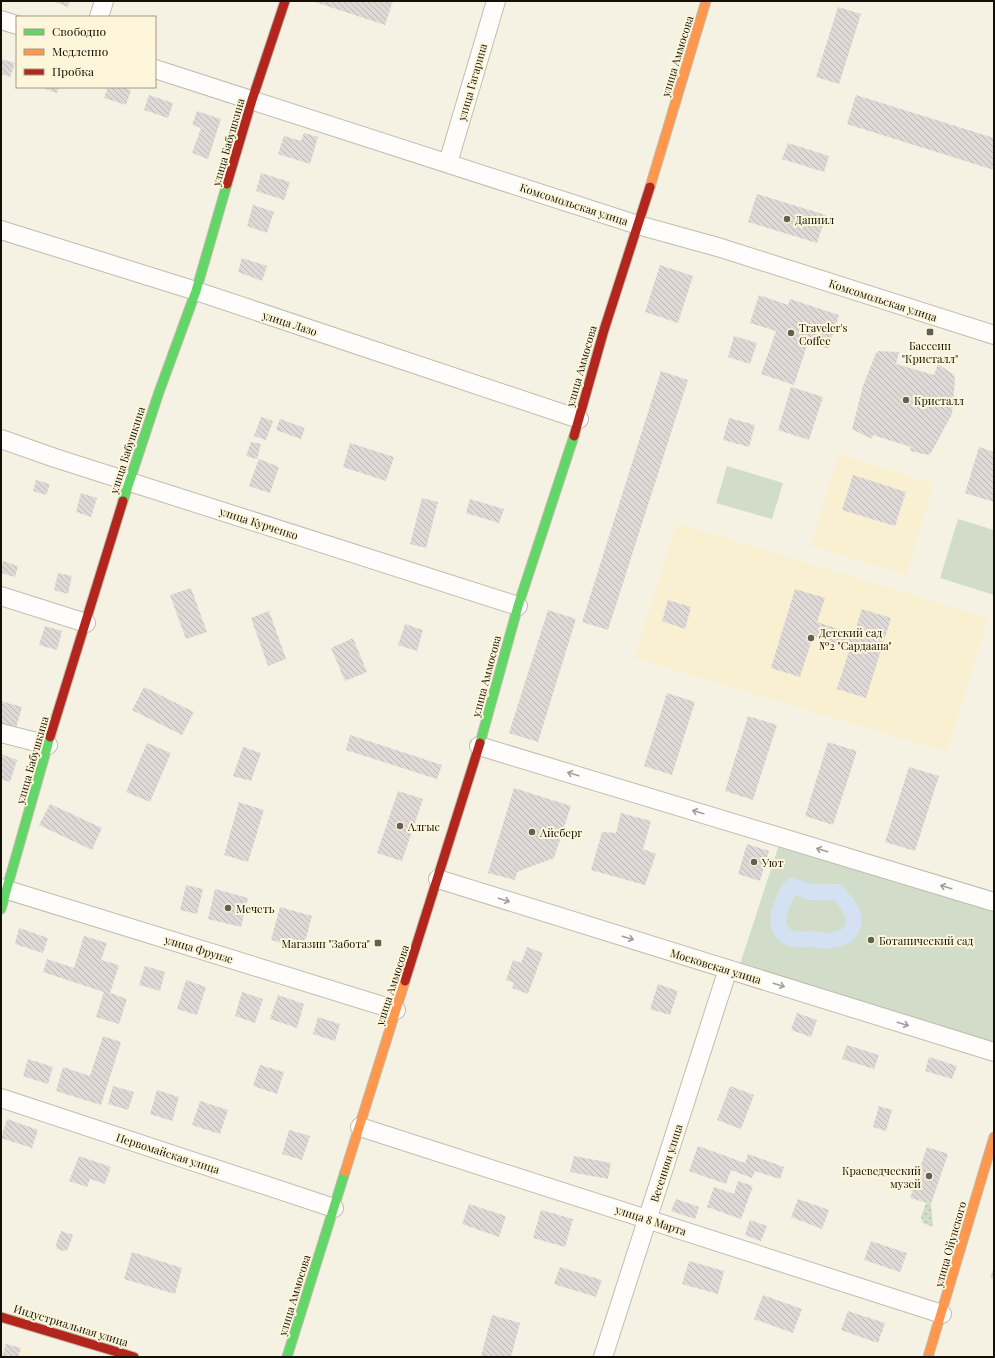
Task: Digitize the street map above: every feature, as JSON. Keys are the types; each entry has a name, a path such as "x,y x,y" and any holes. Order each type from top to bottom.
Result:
{"main road":[{"name":"улица Бабушкина","path":"1,909 4,889 130,481 159,392 196,291 252,100 285,1"},
{"name":"улица Аммосова","path":"287,1357 438,879 479,746 518,606 579,419 604,330 638,225 706,1"},
{"name":"улица Ойунского","path":"928,1357 994,1137"},
{"name":"Индустриальная улица","path":"1,1317 134,1357"}],"street":[{"path":"99,16 104,1"},
{"name":"улица Гагарина","path":"448,163 496,1"},
{"path":"1,20 16,25"},
{"name":"Комсомольская улица","path":"156,69 638,225 728,250 994,335"},
{"name":"улица Лазо","path":"1,230 196,291 579,419"},
{"name":"улица Курченко","path":"1,439 55,458 518,606"},
{"path":"1,596 86,623"},
{"path":"1,733 48,745"},
{"path":"479,746 989,900"},
{"name":"Московская улица","path":"438,879 994,1052"},
{"name":"улица Фрунзе","path":"4,889 396,1010"},
{"name":"Весенняя улица","path":"603,1357 728,969"},
{"name":"Первомайская улица","path":"1,1098 334,1208"},
{"name":"улица 8 Марта","path":"360,1126 942,1314"}],"shaded area":[{"path":"839,454 934,484 906,575 810,546"},
{"name":"Детский сад №2 \"Сардаана\"","path":"677,523 988,618 947,752 634,658"},
{"path":"1,1343 49,1357 1,1357"}],"green space":[{"path":"727,466 783,483 772,519 716,503"},
{"path":"958,519 994,530 994,595 940,578"},
{"name":"Ботанический сад","path":"779,845 994,912 994,1047 739,967"},
{"path":"926,1203 931,1204 933,1227 923,1223 921,1217"}],"building":[{"path":"53,1 69,1 68,7"},
{"path":"312,1 393,1 385,25"},
{"path":"838,7 861,14 839,84 816,77"},
{"path":"1,59 15,63 10,77 1,74"},
{"path":"43,88 59,88 57,93"},
{"path":"108,88 126,88 131,90 126,105 104,98"},
{"path":"149,95 173,103 168,118 144,110"},
{"path":"856,95 994,138 994,170 847,124"},
{"path":"197,111 221,119 208,159 192,153 201,128 192,125"},
{"path":"304,133 318,137 310,164 278,154 284,136 301,141"},
{"path":"788,143 829,156 824,172 782,159"},
{"path":"261,173 290,182 284,200 256,191"},
{"name":"Даниил","path":"757,194 826,215 817,243 748,222"},
{"path":"253,205 274,212 267,233 247,226"},
{"path":"242,258 267,266 262,281 238,272"},
{"path":"660,265 693,276 678,323 645,312"},
{"path":"759,295 788,305 790,299 839,315 828,349 808,342 794,385 761,374 776,331 750,323"},
{"path":"734,336 757,343 750,364 728,357"},
{"name":"Кристалл","path":"879,351 899,352 896,364 934,375 938,364 954,375 955,380 952,414 931,453 928,455 910,451 911,447 873,435 872,439 852,429 863,386 876,353"},
{"path":"661,371 688,380 608,630 582,622"},
{"path":"791,387 823,397 809,440 778,430"},
{"path":"261,417 273,421 266,440 254,436"},
{"path":"729,418 755,425 749,447 723,440"},
{"path":"280,419 305,428 301,439 276,430"},
{"path":"251,442 261,444 257,459 246,456"},
{"path":"350,443 394,457 386,481 343,467"},
{"path":"979,447 994,452 994,502 965,493"},
{"path":"259,459 279,467 270,493 249,486"},
{"path":"853,475 906,492 895,526 842,510"},
{"path":"36,480 50,484 46,495 33,491"},
{"path":"81,493 97,498 91,517 76,512"},
{"path":"422,498 438,502 426,548 410,544"},
{"path":"470,499 504,509 499,523 466,513"},
{"path":"3,561 18,566 15,577 1,573"},
{"path":"58,573 72,576 68,594 54,590"},
{"path":"191,588 207,632 186,639 170,595"},
{"path":"795,589 825,598 817,622 854,634 862,609 891,618 866,698 837,689 850,648 813,636 800,677 771,668"},
{"path":"668,600 691,607 685,629 662,621"},
{"path":"548,610 576,619 538,742 509,733"},
{"path":"269,611 286,659 268,666 251,618"},
{"path":"405,624 423,630 417,651 398,645"},
{"path":"45,626 62,631 57,650 39,645"},
{"path":"353,638 367,672 345,681 331,648"},
{"path":"144,687 194,712 182,735 132,710"},
{"path":"667,693 695,702 672,775 644,766"},
{"path":"1,701 22,707 16,728 1,724"},
{"path":"748,716 777,725 753,800 725,791"},
{"path":"350,735 442,765 437,779 346,750"},
{"path":"828,742 857,751 833,825 805,816"},
{"path":"147,743 171,753 150,802 126,792"},
{"path":"243,747 261,753 251,781 233,776"},
{"path":"1,754 17,760 10,782 1,779"},
{"path":"909,767 939,776 915,851 885,842"},
{"name":"Айсберг","path":"514,788 571,806 554,858 517,872 515,880 488,873"},
{"name":"Алгыс","path":"398,791 423,799 402,861 377,853"},
{"path":"239,802 264,810 248,862 224,855"},
{"path":"50,804 102,828 92,850 39,825"},
{"path":"621,813 651,821 643,849 656,854 645,885 591,870 602,832 616,833"},
{"name":"Уют","path":"747,844 769,851 760,881 738,874"},
{"path":"186,885 203,889 197,914 180,910"},
{"name":"Мечеть","path":"215,889 248,898 241,927 208,919"},
{"path":"280,907 312,916 303,949 271,940"},
{"path":"19,928 48,938 43,953 15,944"},
{"path":"84,936 107,943 101,960 119,965 110,993 127,999 119,1024 96,1017 104,992 43,972 47,959 74,968"},
{"path":"527,947 543,953 528,994 512,988 514,983 506,980 513,960 521,963"},
{"path":"145,966 165,972 160,991 139,985"},
{"path":"186,980 206,987 197,1015 177,1009"},
{"path":"658,984 678,991 670,1015 650,1009"},
{"path":"242,992 263,999 255,1023 235,1016"},
{"path":"278,995 304,1004 297,1028 270,1019"},
{"path":"797,1013 817,1020 811,1037 791,1030"},
{"path":"318,1017 340,1024 335,1041 313,1034"},
{"path":"103,1036 121,1042 101,1105 56,1091 63,1067 90,1076"},
{"path":"847,1045 879,1055 874,1069 842,1059"},
{"path":"929,1057 957,1066 952,1079 925,1071"},
{"path":"28,1059 53,1067 48,1084 23,1076"},
{"path":"260,1065 284,1072 277,1094 253,1086"},
{"path":"113,1086 134,1092 128,1110 108,1104"},
{"path":"730,1086 754,1095 741,1129 717,1120"},
{"path":"157,1090 179,1097 172,1121 150,1114"},
{"path":"200,1101 228,1110 220,1134 192,1125"},
{"path":"879,1106 892,1110 886,1131 873,1127"},
{"path":"7,1119 38,1130 32,1148 1,1138"},
{"path":"289,1130 310,1136 302,1160 282,1154"},
{"path":"698,1146 745,1163 748,1154 784,1167 780,1179 755,1171 752,1178 731,1170 726,1184 689,1171"},
{"name":"Краеведческий музей","path":"927,1147 948,1154 931,1204 910,1198"},
{"path":"79,1156 111,1167 105,1184 90,1179 87,1187 69,1181"},
{"path":"574,1156 611,1163 608,1179 570,1172"},
{"path":"738,1181 753,1186 741,1219 707,1207 714,1187 734,1194"},
{"path":"676,1199 699,1207 695,1219 671,1211"},
{"path":"798,1199 829,1210 822,1229 791,1217"},
{"path":"469,1204 506,1216 499,1237 462,1224"},
{"path":"541,1210 573,1219 565,1247 533,1238"},
{"path":"750,1220 767,1226 761,1241 745,1235"},
{"path":"61,1231 73,1235 67,1251 57,1249 56,1244"},
{"path":"871,1241 907,1253 900,1272 864,1260"},
{"path":"132,1252 182,1268 175,1294 124,1279"},
{"path":"689,1261 724,1271 718,1294 682,1284"},
{"path":"994,1266 994,1279 990,1278"},
{"path":"560,1267 602,1280 596,1297 554,1284"},
{"path":"763,1295 802,1309 793,1333 754,1319"},
{"path":"848,1311 885,1323 878,1343 841,1330"},
{"path":"492,1315 520,1323 511,1357 481,1356"},
{"path":"6,1344 21,1348 18,1357 2,1357"}],"waterway":[{"path":"792,886 810,892 837,892 845,901 853,916 854,921 850,932 843,937 827,941 814,939 793,939 786,936 779,927 778,917 788,890 792,886"}],"traffic: fast":[{"path":"123,501 159,392 196,291 227,184"},
{"path":"480,743 518,606 574,436"},
{"path":"1,909 50,737"},
{"path":"287,1357 345,1172"}],"traffic: slow":[{"path":"650,187 706,1"},
{"path":"345,1172 405,981"},
{"path":"928,1357 994,1137"}],"traffic: jam":[{"path":"227,184 252,100 285,1"},
{"path":"574,436 604,330 650,187"},
{"path":"50,737 123,501"},
{"path":"405,981 480,743"},
{"path":"1,1317 134,1357"}],"place":[{"name":"Даниил","path":"787,219"},
{"name":"Бассеин \"Кристалл\"","path":"930,332"},
{"name":"Traveler's Coffee","path":"791,333"},
{"name":"Кристалл","path":"906,400"},
{"name":"Детский сад №2 \"Сардаана\"","path":"811,638"},
{"name":"Алгыс","path":"400,826"},
{"name":"Айсберг","path":"532,832"},
{"name":"Уют","path":"754,862"},
{"name":"Мечеть","path":"228,908"},
{"name":"Ботанический сад","path":"871,940"},
{"name":"Магазин \"Забота\"","path":"378,943"},
{"name":"Краеведческий музей","path":"929,1176"}]}
